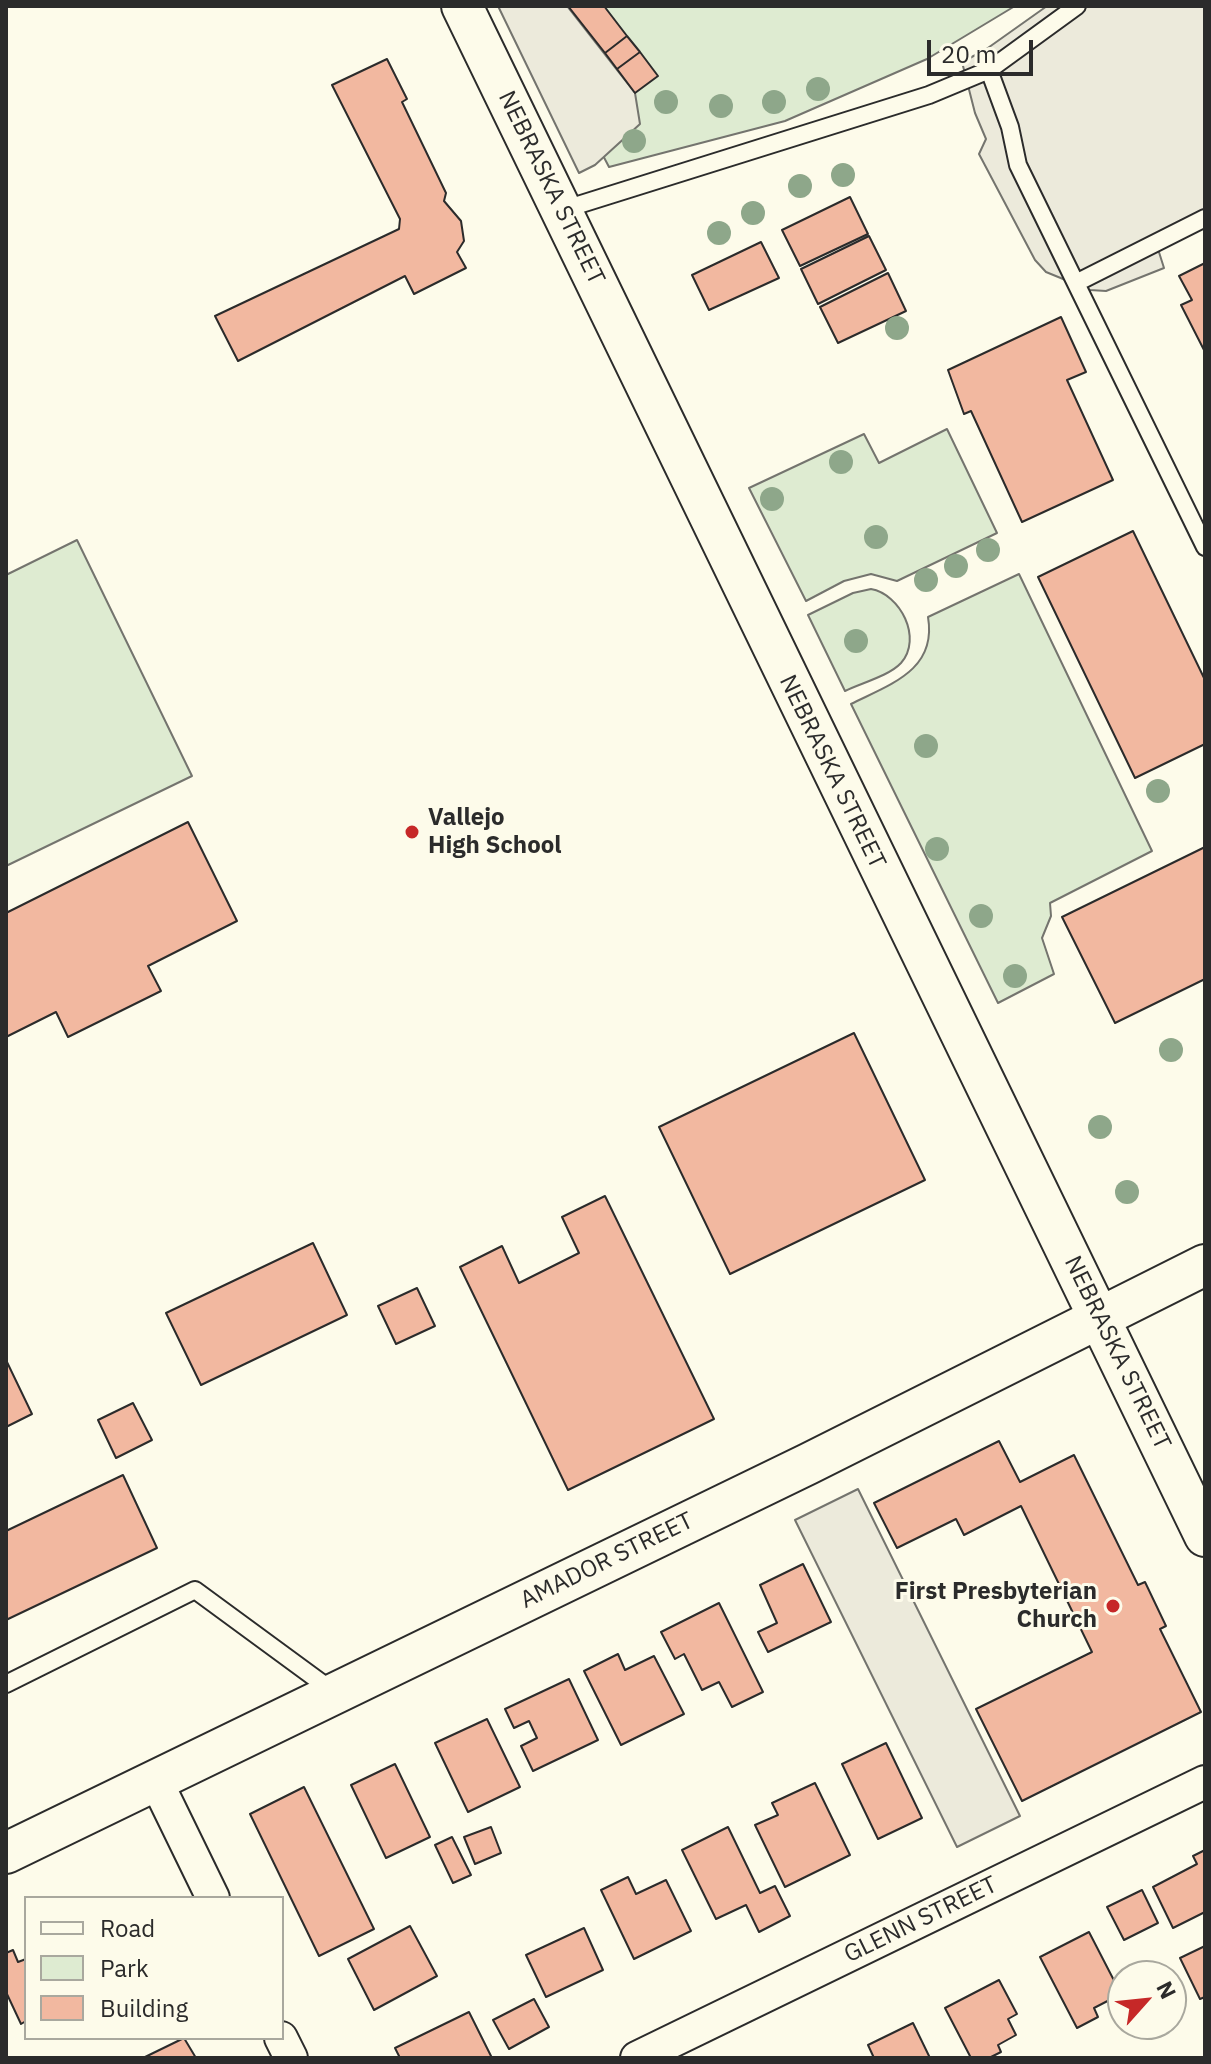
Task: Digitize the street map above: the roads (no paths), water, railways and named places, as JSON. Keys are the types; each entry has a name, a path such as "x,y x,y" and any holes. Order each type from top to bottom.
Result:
{"street":[{"name":"NEBRASKA STREET","path":"462,6 857,825 1205,1536"},
{"name":"AMADOR STREET","path":"6,1853 808,1464 1205,1265"},
{"path":"155,1779 212,1896"},
{"name":"GLENN STREET","path":"637,2058 1205,1782"},
{"path":"282,2040 291,2058"}],"lane":[{"path":"562,210 929,95 989,70 1077,6"},
{"path":"989,70 1010,127 1018,165 1078,282 1205,547"},
{"path":"1078,282 1205,218"},
{"path":"6,1684 195,1590 335,1693"}],"place":[{"name":"Vallejo High School","path":"412,832"},
{"name":"First Presbyterian Church","path":"1113,1606"}]}
